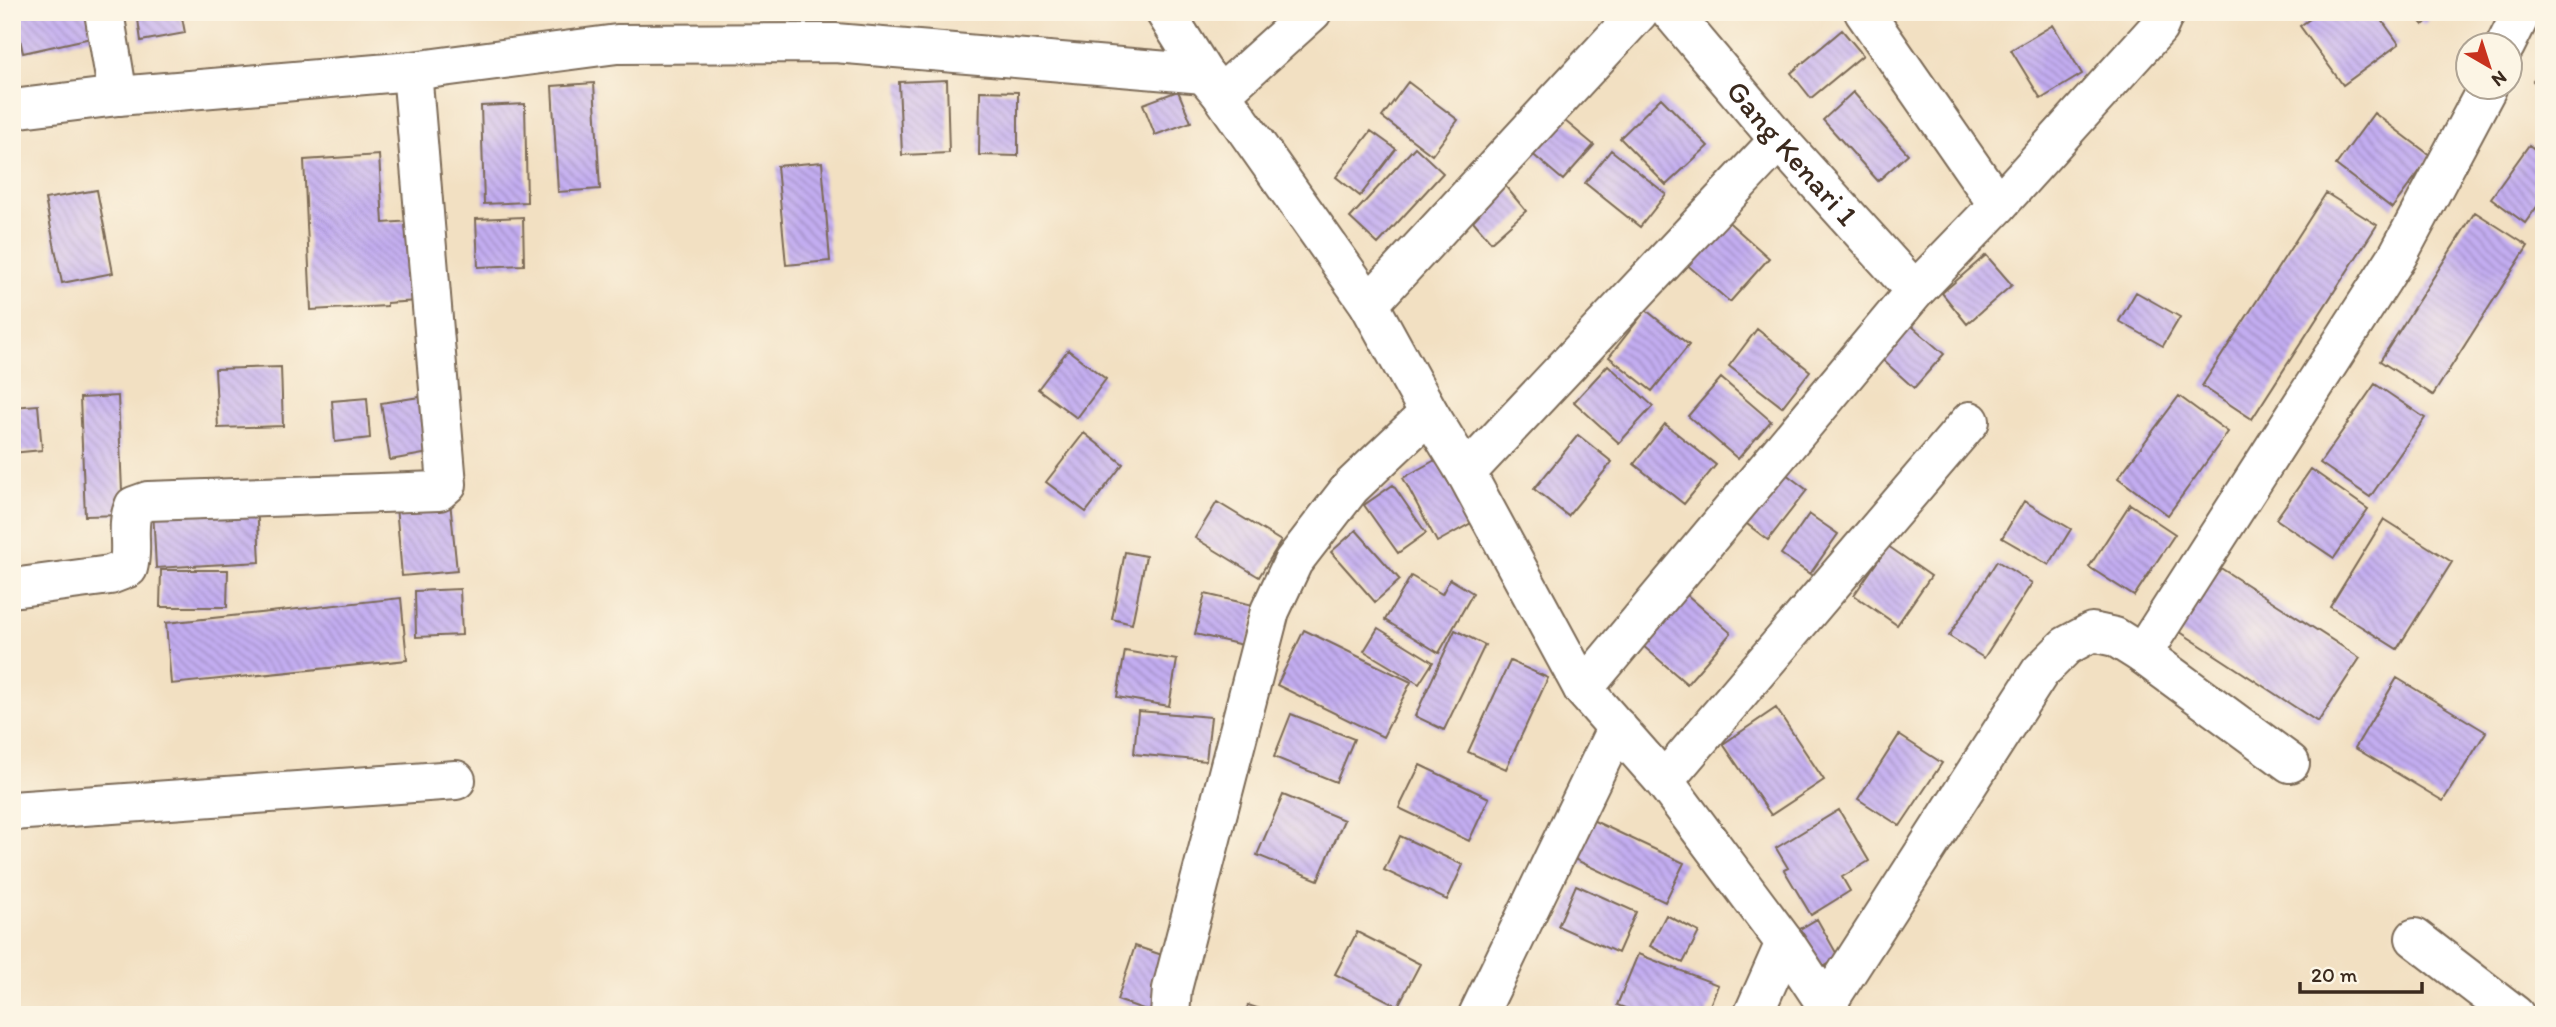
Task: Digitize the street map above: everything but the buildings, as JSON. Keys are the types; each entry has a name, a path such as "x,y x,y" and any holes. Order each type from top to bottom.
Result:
{"street":[{"path":"104,12 118,96"},
{"path":"1165,12 1212,84 1369,304 1429,413 1466,473 1583,689 1664,781 1785,943 1829,1010 2040,672 2066,646 2092,632 2115,637 2142,654 2290,763"},
{"path":"12,109 118,96 412,71 617,44 835,43 1212,84 1312,12"},
{"path":"1369,304 1639,12"},
{"name":"Gang Kenari 1","path":"1671,12 1779,140 1915,291"},
{"path":"1864,12 1998,205"},
{"path":"1583,689 1915,291 1998,205 2158,28 2165,12"},
{"path":"2512,32 2522,12"},
{"path":"12,588 110,575 128,568 129,517 134,506 148,501 439,491 444,488 447,484 412,71"},
{"path":"2142,654 2398,255 2480,102"},
{"path":"1466,473 1779,140"},
{"path":"1170,1015 1172,989 1270,611 1293,562 1351,487 1429,413"},
{"path":"1664,781 1970,421"},
{"path":"1478,1015 1617,727"},
{"path":"12,811 456,780"},
{"path":"2415,938 2515,1015"},
{"path":"1753,1015 1785,943"}]}
